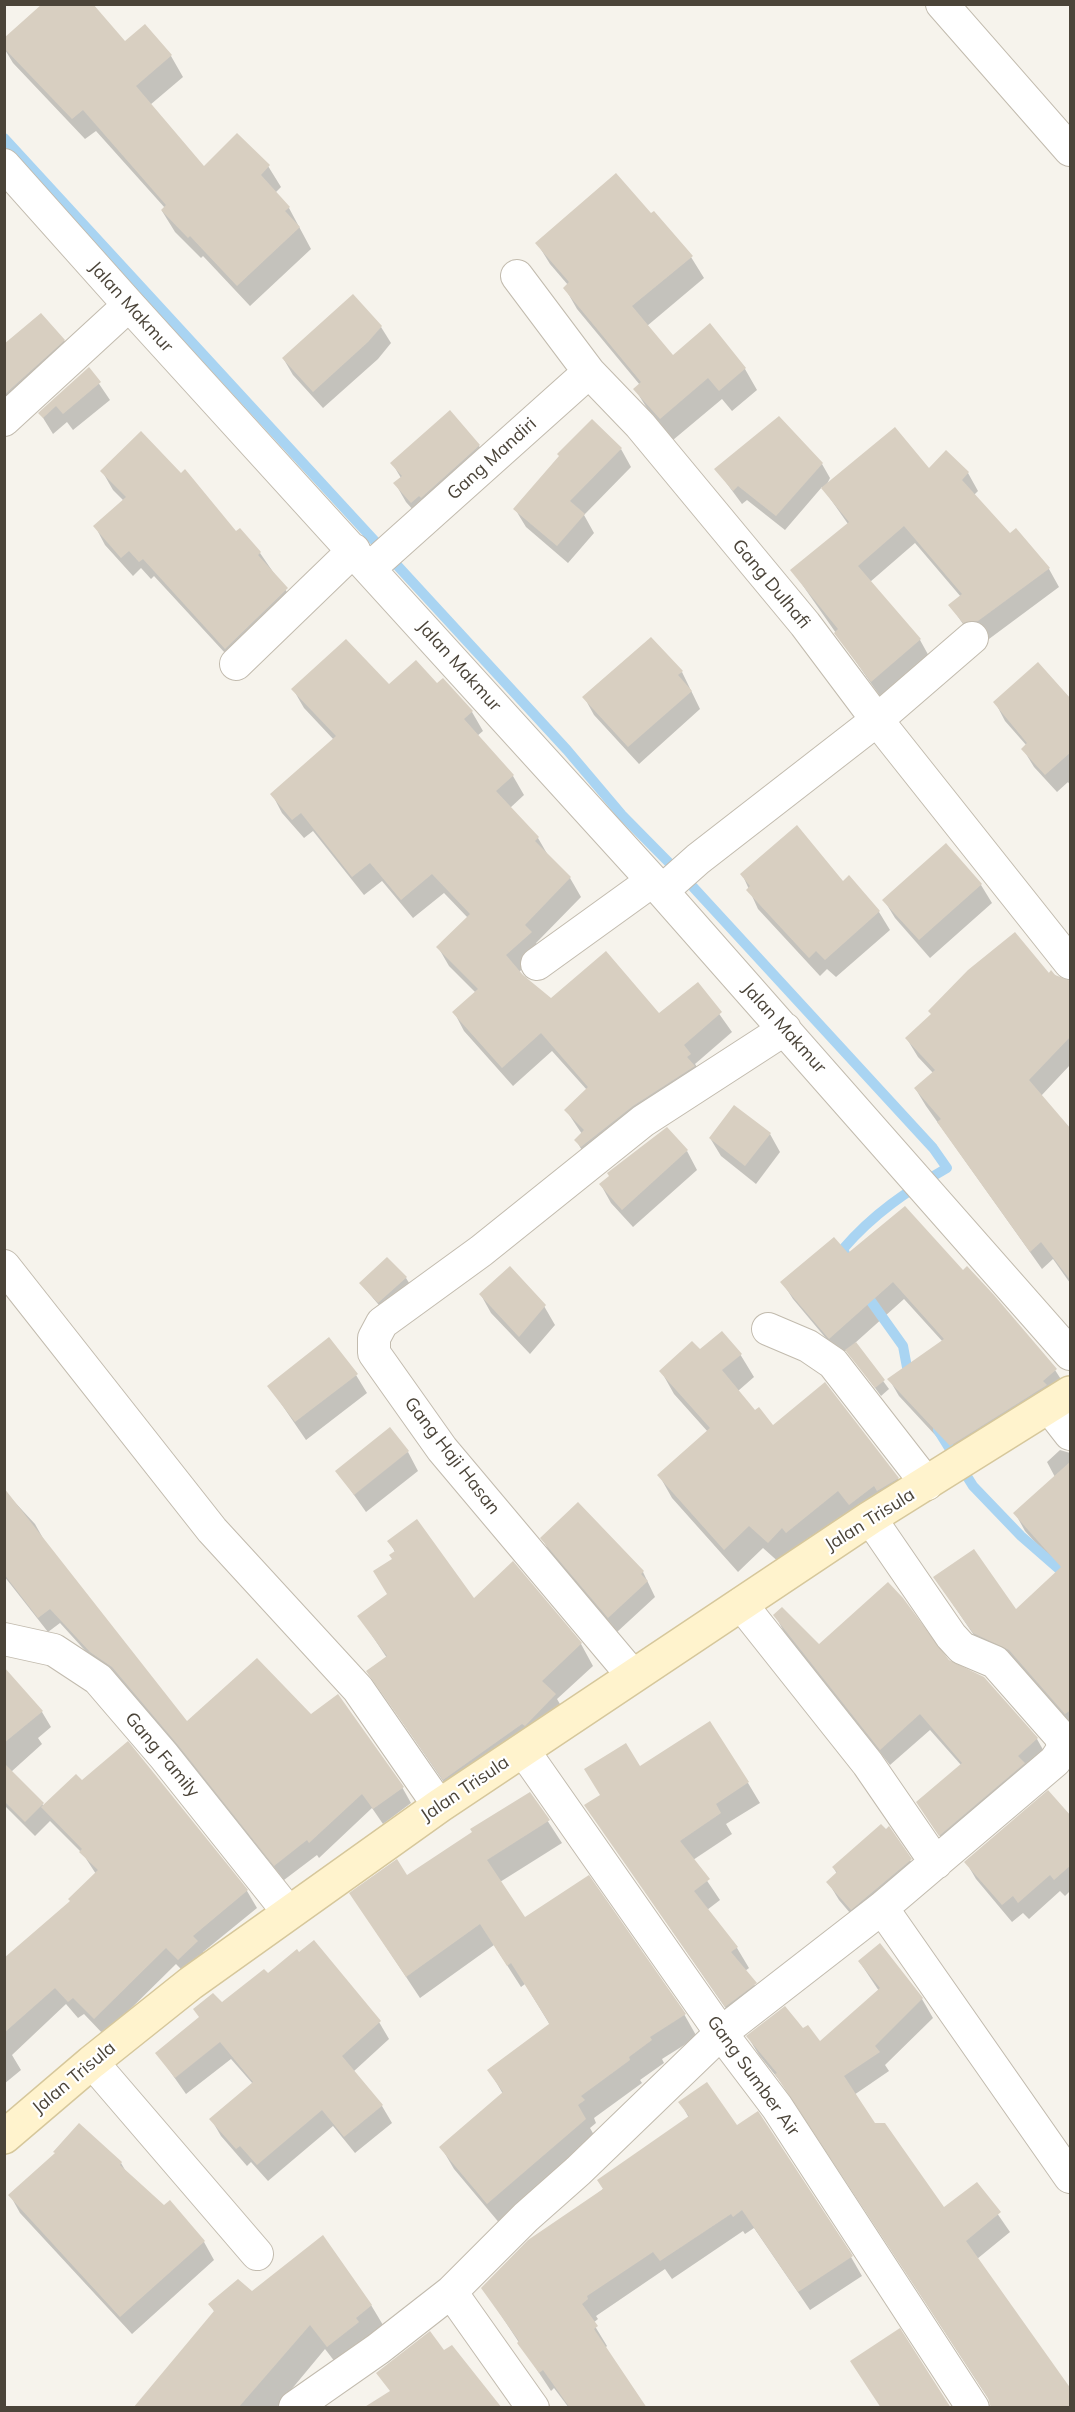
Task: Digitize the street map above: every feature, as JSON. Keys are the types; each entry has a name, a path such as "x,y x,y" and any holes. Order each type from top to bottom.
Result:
{"street":[{"path":"942,4 1071,150"},
{"name":"Jalan Makmur","path":"4,165 129,306 375,555 672,877 785,1029 1071,1354"},
{"name":"Gang Dulhafi","path":"517,276 589,372 640,424 805,624 877,720 1061,930 1071,963"},
{"path":"4,420 129,306"},
{"name":"Gang Mandiri","path":"236,664 375,555 589,372"},
{"path":"537,964 672,877 877,720 972,638"},
{"name":"Gang Haji Hasan","path":"633,1676 442,1449 374,1353 374,1338 382,1323 482,1251 643,1121 785,1029"},
{"path":"4,1266 212,1530 358,1689 439,1806"},
{"path":"768,1329 808,1346 833,1363 937,1478"},
{"path":"1060,1400 1071,1434"},
{"name":"Jalan Trisula","path":"4,2137 92,2062 191,1983 439,1806 870,1518 975,1455 1060,1400"},
{"path":"295,2407 378,2349 451,2292 526,2217 579,2171 721,2033 882,1908 1054,1761 1063,1749 1061,1737 995,1662 962,1648 951,1636 870,1518"},
{"path":"741,1604 868,1764 936,1863"},
{"name":"Gang Family","path":"4,1639 54,1650 98,1679 164,1756 289,1913"},
{"name":"Gang Sumber Air","path":"523,1750 721,2033 777,2107 973,2408"},
{"path":"882,1908 1071,2177"},
{"path":"92,2062 257,2254"},
{"path":"451,2292 533,2408"}],"building":[{"path":"42,4 93,4 125,41 145,24 172,55 136,86 204,166 237,133 270,165 261,175 290,207 285,211 300,227 237,286 190,236 188,238 161,210 166,205 83,110 72,119 4,48 4,38"},
{"path":"616,173 651,213 654,211 693,256 632,306 673,355 710,323 746,368 719,391 708,378 660,419 633,389 641,382 563,288 569,282 535,243"},
{"path":"353,294 382,326 368,342 313,392 282,358"},
{"path":"41,313 65,340 4,395 4,344"},
{"path":"89,367 101,382 63,414 56,406 43,418 38,413"},
{"path":"450,410 480,445 421,498 419,496 411,503 393,483 402,476 390,463"},
{"path":"779,416 823,463 776,516 738,486 733,491 714,469"},
{"path":"592,419 622,448 570,501 585,514 557,546 513,509 559,456 557,454"},
{"path":"895,427 929,468 946,450 969,472 962,480 1010,533 1016,528 1050,568 978,621 963,623 948,605 962,594 904,526 858,566 921,639 871,682 834,633 838,629 790,570 849,522 821,488"},
{"path":"141,431 181,473 185,469 236,531 240,528 261,552 258,555 288,588 225,649 143,559 139,562 129,551 121,558 93,526 126,497 100,471"},
{"path":"651,637 683,671 678,675 692,691 628,747 582,697"},
{"path":"346,639 389,684 416,660 437,683 443,678 473,711 464,719 514,775 496,791 539,837 535,841 571,877 525,925 532,932 506,955 523,975 551,998 606,951 659,1013 698,982 722,1012 684,1045 691,1054 687,1057 695,1066 633,1106 581,1147 574,1140 584,1130 564,1110 588,1087 541,1033 502,1068 452,1012 478,989 436,947 470,914 432,874 401,900 370,863 352,877 301,813 292,820 270,794 336,736 291,689"},
{"path":"1038,662 1071,699 1071,752 1045,775 1021,749 1027,743 993,702"},
{"path":"797,825 843,881 849,875 880,911 825,960 816,951 809,958 746,890 750,886 740,874"},
{"path":"946,843 982,884 919,940 882,900"},
{"path":"1015,932 1049,973 1051,970 1055,975 1071,981 1071,1036 1029,1080 1071,1129 1071,1281 1041,1242 1030,1252 937,1122 941,1119 914,1088 935,1070 905,1038 931,1014 928,1011 968,970"},
{"path":"734,1105 771,1133 745,1166 709,1138"},
{"path":"667,1127 688,1150 622,1210 599,1184 609,1176 607,1173"},
{"path":"905,1206 963,1270 967,1266 1057,1369 1043,1381 1047,1385 950,1446 887,1379 944,1339 893,1282 829,1339 780,1282 834,1237 848,1253"},
{"path":"387,1257 407,1277 378,1303 359,1283"},
{"path":"510,1266 546,1305 519,1337 479,1294"},
{"path":"722,1331 742,1354 722,1370 755,1410 759,1407 773,1425 825,1382 899,1478 877,1491 874,1486 849,1505 838,1491 786,1533 782,1528 768,1543 749,1526 724,1550 657,1475 710,1428 659,1371 692,1341 700,1349"},
{"path":"329,1337 358,1374 295,1422 267,1386"},
{"path":"856,1342 885,1380 875,1388 845,1350"},
{"path":"390,1427 409,1451 354,1495 335,1471"},
{"path":"1071,1461 1071,1710 1065,1714 1009,1650 973,1633 933,1577 974,1549 1016,1609 1061,1567 1013,1513"},
{"path":"4,1488 187,1721 257,1658 311,1714 338,1694 404,1787 373,1809 362,1794 309,1843 307,1840 274,1866 178,1745 112,1667 90,1652 50,1609 38,1618 4,1574"},
{"path":"578,1502 644,1571 641,1574 648,1581 608,1618 540,1538"},
{"path":"417,1519 474,1598 513,1561 582,1643 542,1681 556,1694 525,1726 522,1724 443,1780 366,1671 387,1656 357,1616 387,1594 373,1571 392,1559 389,1555 395,1551 387,1541"},
{"path":"888,1582 903,1598 949,1660 984,1677 1038,1738 1018,1756 1025,1763 939,1836 916,1802 962,1763 920,1714 880,1750 773,1615 782,1607 819,1644"},
{"path":"4,1667 43,1711 4,1743"},
{"path":"710,1721 749,1782 716,1804 721,1813 680,1841 710,1879 694,1891 738,1947 731,1952 757,1983 725,2007 584,1805 600,1795 584,1769 626,1743 640,1766"},
{"path":"128,1741 248,1890 193,1936 198,1941 178,1960 166,1948 94,2019 73,1998 68,2002 55,1988 4,2033 4,1958 70,1901 68,1899 98,1870 79,1852 82,1849 41,1807 76,1774 82,1780"},
{"path":"4,1763 44,1803 25,1822 4,1801"},
{"path":"1048,1790 1071,1816 1071,1865 1054,1880 1050,1875 1018,1903 1013,1896 1002,1905 964,1862"},
{"path":"530,1792 550,1820 487,1860 525,1917 589,1875 686,2014 650,2037 652,2040 629,2057 630,2060 581,2096 585,2100 578,2105 586,2119 487,2204 439,2147 503,2092 487,2070 549,2024 548,2021 511,1963 507,1966 480,1924 406,1977 349,1893 397,1859 407,1875 472,1832 470,1829"},
{"path":"881,1824 886,1829 889,1826 912,1859 851,1910 826,1882 837,1872 832,1867"},
{"path":"314,1940 381,2021 342,2056 383,2105 344,2137 322,2110 257,2165 240,2146 236,2149 209,2119 253,2082 220,2042 175,2078 155,2053 199,2017 193,2009 213,1993 222,2002 264,1969 268,1973 297,1949 299,1952"},
{"path":"880,1943 923,1998 875,2046 880,2052 844,2076 875,2123 885,2123 944,2207 977,2182 1001,2212 966,2241 1071,2389 1071,2408 991,2408 988,2398 775,2074 777,2073 746,2036 785,2006 803,2028 808,2025 820,2041 880,1988 858,1961"},
{"path":"707,2082 737,2125 758,2111 853,2256 798,2292 742,2210 733,2217 731,2214 660,2261 653,2252 587,2296 588,2299 582,2304 598,2326 594,2329 647,2408 570,2408 543,2370 539,2373 481,2288 528,2240 603,2189 597,2180 689,2116 678,2102"},
{"path":"79,2123 164,2205 170,2200 205,2241 120,2317 8,2195 55,2153 53,2152"},
{"path":"323,2235 372,2305 356,2318 359,2322 327,2347 310,2325 238,2408 133,2408 214,2311 208,2304 238,2279 252,2291"},
{"path":"900,2328 951,2408 881,2408 850,2361"},
{"path":"430,2331 444,2350 452,2345 502,2408 363,2408 390,2391 376,2373"}],"waterway":[{"path":"4,138 567,750 622,815 693,887 933,1148 947,1168 904,1195 854,1236 843,1249 848,1260"},
{"path":"863,1290 903,1346 909,1378"},
{"path":"938,1430 973,1486 1021,1536 1068,1577"}]}
